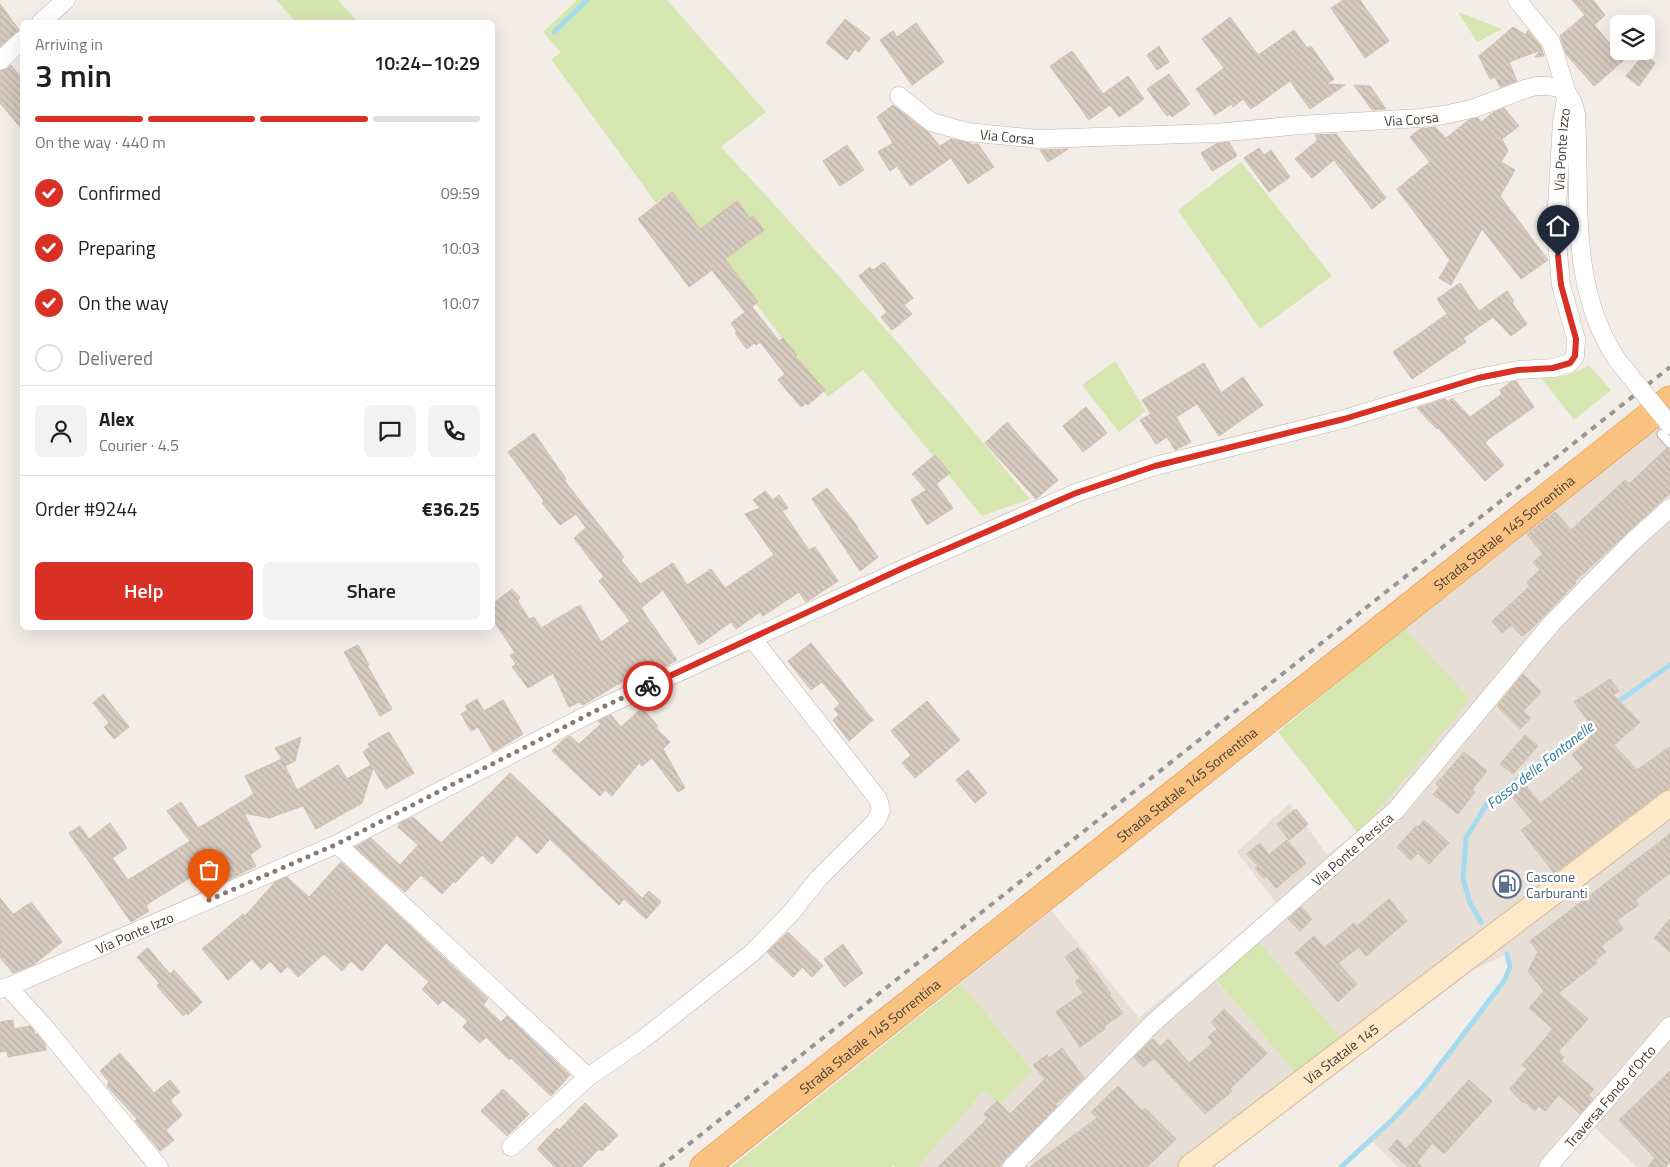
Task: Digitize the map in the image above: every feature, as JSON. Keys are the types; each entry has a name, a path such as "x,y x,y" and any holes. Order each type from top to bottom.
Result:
{"highway":[{"name":"Strada Statale 145 Sorrentina","path":"704,1167 1670,400"}],"main road":[{"name":"Via Statale 145","path":"1191,1167 1670,803"}],"street":[{"path":"43,20 66,0"},
{"path":"1517,0 1550,42 1576,114 1577,198 1589,299 1604,338 1666,430"},
{"path":"0,61 20,42"},
{"name":"Via Corsa","path":"899,96 931,122 966,132 1039,139 1216,133 1300,125 1385,121 1444,115 1475,108 1536,86 1559,88 1567,93"},
{"name":"Via Ponte Izzo","path":"4,988 337,844 603,707 1002,524 1076,493 1155,466 1353,417 1478,378 1518,370 1553,368 1570,363 1575,356 1576,339 1561,285 1557,224 1561,140 1567,93"},
{"name":"Via Ponte Persica","path":"1012,1167 1152,1024 1396,810 1552,623 1631,543 1670,508"},
{"path":"511,1147 588,1077 642,1040 752,953 790,914 819,878 876,821 881,810 878,799 752,638"},
{"path":"337,844 588,1077"},
{"path":"4,988 42,1024 159,1167"},
{"name":"Traversa Fondo d'Orto","path":"1548,1167 1670,1026"}],"lane":[{"path":"1666,430 1670,443"}],"shaded area":[{"path":"1670,416 1670,1145 1651,1167 1637,1167 1594,1127 1560,1167 1398,1167 1371,1140 1424,1086 1504,981 1510,967 1507,954 1473,970 1357,1058 1248,928 1276,903 1237,852 1290,803 1327,855 1357,832 1386,801 1404,628"},
{"path":"1051,910 1139,1018 1202,965 1313,1091 1211,1167 1035,1167 1031,1162 1026,1167 918,1167 984,1089 1033,1071 961,983"}],"green space":[{"path":"276,0 338,0 356,20 294,20"},
{"path":"577,0 667,0 766,112 721,147 878,320 1030,499 982,516 863,370 828,397 670,193 656,203 551,59 561,53 543,32"},
{"path":"1458,12 1502,29 1477,42"},
{"path":"1241,162 1332,276 1260,329 1178,210"},
{"path":"1115,361 1146,411 1119,432 1082,385"},
{"path":"1589,365 1611,390 1574,420 1539,375 1545,377 1565,376"},
{"path":"1404,628 1470,699 1386,801 1357,832 1278,732"},
{"path":"1258,940 1341,1038 1297,1074 1216,980"},
{"path":"961,983 1033,1071 1000,1104 984,1090 918,1167 896,1167 893,1165 891,1167 731,1167"}],"building":[{"path":"1343,0 1360,0 1389,41 1365,58 1331,8"},
{"path":"1572,0 1593,0 1605,15 1594,25 1610,44 1610,60 1624,60 1594,86 1566,54 1560,36 1585,15"},
{"path":"0,4 19,30 0,46"},
{"path":"1230,17 1258,55 1294,30 1307,48 1311,46 1334,79 1327,84 1345,85 1310,109 1290,81 1251,109 1243,99 1233,107 1231,104 1215,115 1196,89 1224,68 1202,39"},
{"path":"845,19 870,38 859,52 855,49 847,60 826,43"},
{"path":"916,23 944,62 912,85 880,40 893,31 897,37"},
{"path":"1513,27 1526,35 1528,30 1541,47 1544,56 1535,57 1541,50 1509,62 1517,81 1500,87 1495,77 1490,79 1479,56"},
{"path":"1159,46 1169,62 1157,70 1147,55"},
{"path":"1072,51 1103,94 1128,76 1144,99 1119,117 1110,105 1089,120 1050,66"},
{"path":"1639,60 1651,60 1655,63 1639,86 1626,76"},
{"path":"11,65 20,76 20,127 0,103 0,71 7,69"},
{"path":"1169,74 1190,104 1172,117 1170,114 1167,116 1147,89"},
{"path":"1354,85 1370,86 1386,109 1372,110"},
{"path":"893,105 928,132 940,146 951,139 970,143 971,145 978,144 994,167 968,184 951,158 910,186 897,166 890,171 878,152 893,143 877,117"},
{"path":"1504,108 1519,126 1502,139 1508,151 1501,162 1515,170 1500,196 1548,260 1521,279 1482,229 1451,285 1439,278 1450,260 1397,189 1430,162 1410,137 1420,129 1435,127 1446,138 1469,120 1478,118 1481,122 1494,112"},
{"path":"1336,134 1386,198 1372,209 1334,160 1312,178 1295,159 1318,140 1315,135"},
{"path":"1229,142 1237,156 1212,171 1201,153 1216,144"},
{"path":"847,145 864,170 840,186 823,161"},
{"path":"1259,148 1264,155 1271,150 1290,177 1269,192 1244,158"},
{"path":"1068,149 1048,162 1040,150 1041,150"},
{"path":"672,192 700,229 737,201 750,218 753,216 764,230 725,259 758,302 745,312 712,270 689,287 638,219"},
{"path":"884,262 913,298 904,305 912,314 892,330 881,317 887,312 859,276 870,267 873,270"},
{"path":"1460,283 1479,311 1507,291 1514,301 1512,303 1527,324 1511,336 1493,317 1463,338 1466,342 1412,379 1393,352 1447,314 1437,299"},
{"path":"752,307 779,341 783,338 797,355 795,356 825,390 808,405 806,403 801,407 778,380 785,374 760,342 756,345 754,343 747,349 735,333 737,332 731,323"},
{"path":"1204,363 1221,393 1243,377 1263,405 1219,436 1197,404 1176,417 1191,442 1175,450 1167,437 1156,444 1140,420 1151,414 1142,400"},
{"path":"1516,381 1534,407 1485,443 1504,465 1485,481 1438,428 1417,408 1445,399 1448,402 1452,398 1470,417 1502,394 1500,390 1511,382"},
{"path":"1086,407 1107,433 1083,452 1063,426"},
{"path":"1007,422 1058,480 1036,499 985,443"},
{"path":"534,433 566,479 564,480 624,557 621,560 640,584 673,563 687,585 711,569 725,588 774,555 745,514 760,508 753,500 765,491 773,500 779,495 788,508 782,511 809,550 815,547 838,581 806,602 799,592 763,616 760,612 736,629 731,622 699,645 663,590 641,608 677,660 662,668 658,666 640,675 638,672 583,705 579,702 569,707 553,673 528,688 512,667 516,664 510,655 515,653 495,623 495,602 512,589 520,597 518,601 529,619 534,617 541,628 580,605 601,642 630,621 599,581 604,577 574,538 586,528 576,514 560,525 542,503 544,501 508,452"},
{"path":"1667,448 1670,449 1670,493 1574,582 1576,583 1530,630 1522,636 1511,625 1502,633 1492,621 1530,586 1527,582 1540,570 1533,562 1543,554 1527,534 1555,512 1571,530 1625,480 1629,484"},
{"path":"935,455 950,473 936,484 953,508 927,525 911,500 926,490 912,474"},
{"path":"827,488 858,527 878,557 860,571 812,499"},
{"path":"811,643 873,720 849,741 833,720 839,715 834,709 840,704 822,682 811,690 788,661"},
{"path":"358,645 392,709 380,716 344,652"},
{"path":"1523,674 1541,692 1523,711 1531,718 1520,729 1497,706"},
{"path":"1610,679 1619,691 1613,695 1640,722 1614,745 1637,770 1670,747 1670,788 1661,792 1554,873 1521,830 1533,822 1510,794 1524,783 1540,804 1584,768 1572,755 1589,739 1588,736 1595,730 1574,702"},
{"path":"103,694 129,727 114,739 104,727 109,723 93,703"},
{"path":"477,699 484,711 503,700 523,734 493,752 478,727 471,731 461,714 468,710 465,706"},
{"path":"927,701 960,740 915,778 902,763 911,755 891,731"},
{"path":"642,708 658,726 656,728 670,742 663,749 685,788 678,792 652,758 642,766 639,763 612,796 605,790 600,796 552,751 570,736 579,744 601,724 598,721 611,715 621,727"},
{"path":"389,732 414,773 386,789 373,768 362,803 316,829 303,806 269,818 244,813 261,847 250,855 256,866 224,882 212,864 146,905 149,911 131,922 69,833 80,826 89,839 110,823 127,848 112,858 128,880 190,841 167,811 181,802 198,828 254,794 245,776 282,759 275,748 301,737 295,761 285,766 297,790 338,765 347,779 371,765 363,752 370,747 368,744"},
{"path":"1525,735 1538,746 1513,774 1500,764"},
{"path":"1464,752 1487,771 1472,790 1475,792 1458,814 1433,794 1440,787 1436,784"},
{"path":"968,770 987,793 975,803 956,780"},
{"path":"510,773 642,898 649,891 661,902 646,919 624,899 619,905 550,839 537,854 517,835 492,864 482,855 442,894 421,875 405,892 355,847 371,838 400,865 418,845 398,827 400,823 413,817 441,843"},
{"path":"1296,809 1308,824 1289,840 1277,824"},
{"path":"1424,820 1449,843 1429,864 1418,853 1411,860 1397,847"},
{"path":"1670,834 1670,873 1635,900 1639,905 1617,920 1623,929 1601,946 1606,952 1595,960 1597,963 1558,993 1588,1019 1558,1052 1564,1057 1561,1061 1594,1089 1588,1095 1593,1099 1580,1114 1559,1095 1545,1111 1539,1106 1535,1111 1524,1101 1523,1103 1510,1089 1527,1069 1522,1065 1553,1029 1529,1008 1544,991 1528,971 1538,952 1530,941"},
{"path":"1287,840 1306,863 1276,888 1266,876 1263,878 1255,868 1258,866 1247,854 1260,843 1269,855"},
{"path":"341,862 488,999 483,1005 501,1022 507,1016 570,1075 551,1096 511,1058 509,1060 486,1037 480,1043 463,1027 468,1021 443,1000 438,1005 422,989 429,982 386,943 362,971 351,961 342,971 324,954 298,977 288,966 281,973 270,961 261,970 252,959 228,980 202,949 243,914 245,916 275,882 287,877 309,897"},
{"path":"0,898 14,914 31,902 62,942 33,965 13,973 0,957"},
{"path":"1389,899 1407,921 1366,956 1359,947 1338,963 1357,984 1338,1002 1295,953 1314,936 1324,948 1354,923 1357,926"},
{"path":"1301,907 1312,919 1300,931 1288,919"},
{"path":"1670,919 1670,952 1654,938"},
{"path":"788,932 823,966 812,977 802,967 793,977 767,952"},
{"path":"843,944 863,973 844,987 824,959"},
{"path":"148,948 170,974 174,970 202,1002 188,1015 187,1013 183,1016 157,986 159,983 137,957"},
{"path":"1078,948 1123,1013 1104,1026 1105,1029 1080,1047 1056,1012 1083,993 1075,982 1080,978 1065,957"},
{"path":"1224,1009 1267,1053 1230,1089 1232,1091 1205,1114 1154,1058 1143,1067 1134,1057 1153,1039 1160,1047 1168,1039 1189,1063 1213,1043 1208,1037 1217,1029 1211,1022"},
{"path":"13,1020 14,1029 30,1026 35,1035 37,1034 45,1044 46,1050 8,1057 7,1051 0,1052 0,1022"},
{"path":"1062,1048 1084,1078 1055,1104 1057,1106 999,1167 938,1167 988,1118 984,1114 997,1101 1010,1114 1045,1079 1033,1065 1047,1055 1049,1058"},
{"path":"120,1053 154,1093 170,1080 180,1092 170,1100 182,1115 166,1130 174,1140 160,1151 135,1121 137,1119 107,1086 109,1082 100,1071"},
{"path":"1670,1071 1670,1162 1666,1167 1648,1167 1655,1158 1619,1120"},
{"path":"1469,1080 1492,1101 1444,1154 1432,1143 1417,1162 1422,1167 1408,1167 1389,1150 1397,1139 1406,1149"},
{"path":"1118,1086 1142,1111 1145,1108 1176,1139 1147,1167 1030,1167 1097,1118 1091,1112"},
{"path":"503,1089 529,1114 507,1136 481,1111"},
{"path":"585,1103 618,1135 602,1151 599,1149 581,1167 555,1167 537,1149 557,1128 559,1130"}],"waterway":[{"name":"Fosso delle Fontanelle","path":"554,32 587,0"},
{"name":"Fosso delle Fontanelle","path":"1615,704 1670,665"},
{"name":"Fosso delle Fontanelle","path":"1481,922 1470,903 1463,879 1466,838 1488,802 1595,720"},
{"name":"Fosso delle Fontanelle","path":"1341,1167 1393,1119 1424,1086 1504,981 1510,967 1507,954"}],"railway":[{"path":"660,1167 1670,367"}],"way so far":[{"path":"209,900 337,844 603,707 648,686"}],"place":[{"name":"Cascone Carburanti","path":"1507,884"}],"route":[{"path":"648,686 903,568 1076,493 1155,466 1381,409 1478,378 1518,370 1562,367 1570,363 1575,356 1576,339 1561,285 1558,256"}]}
